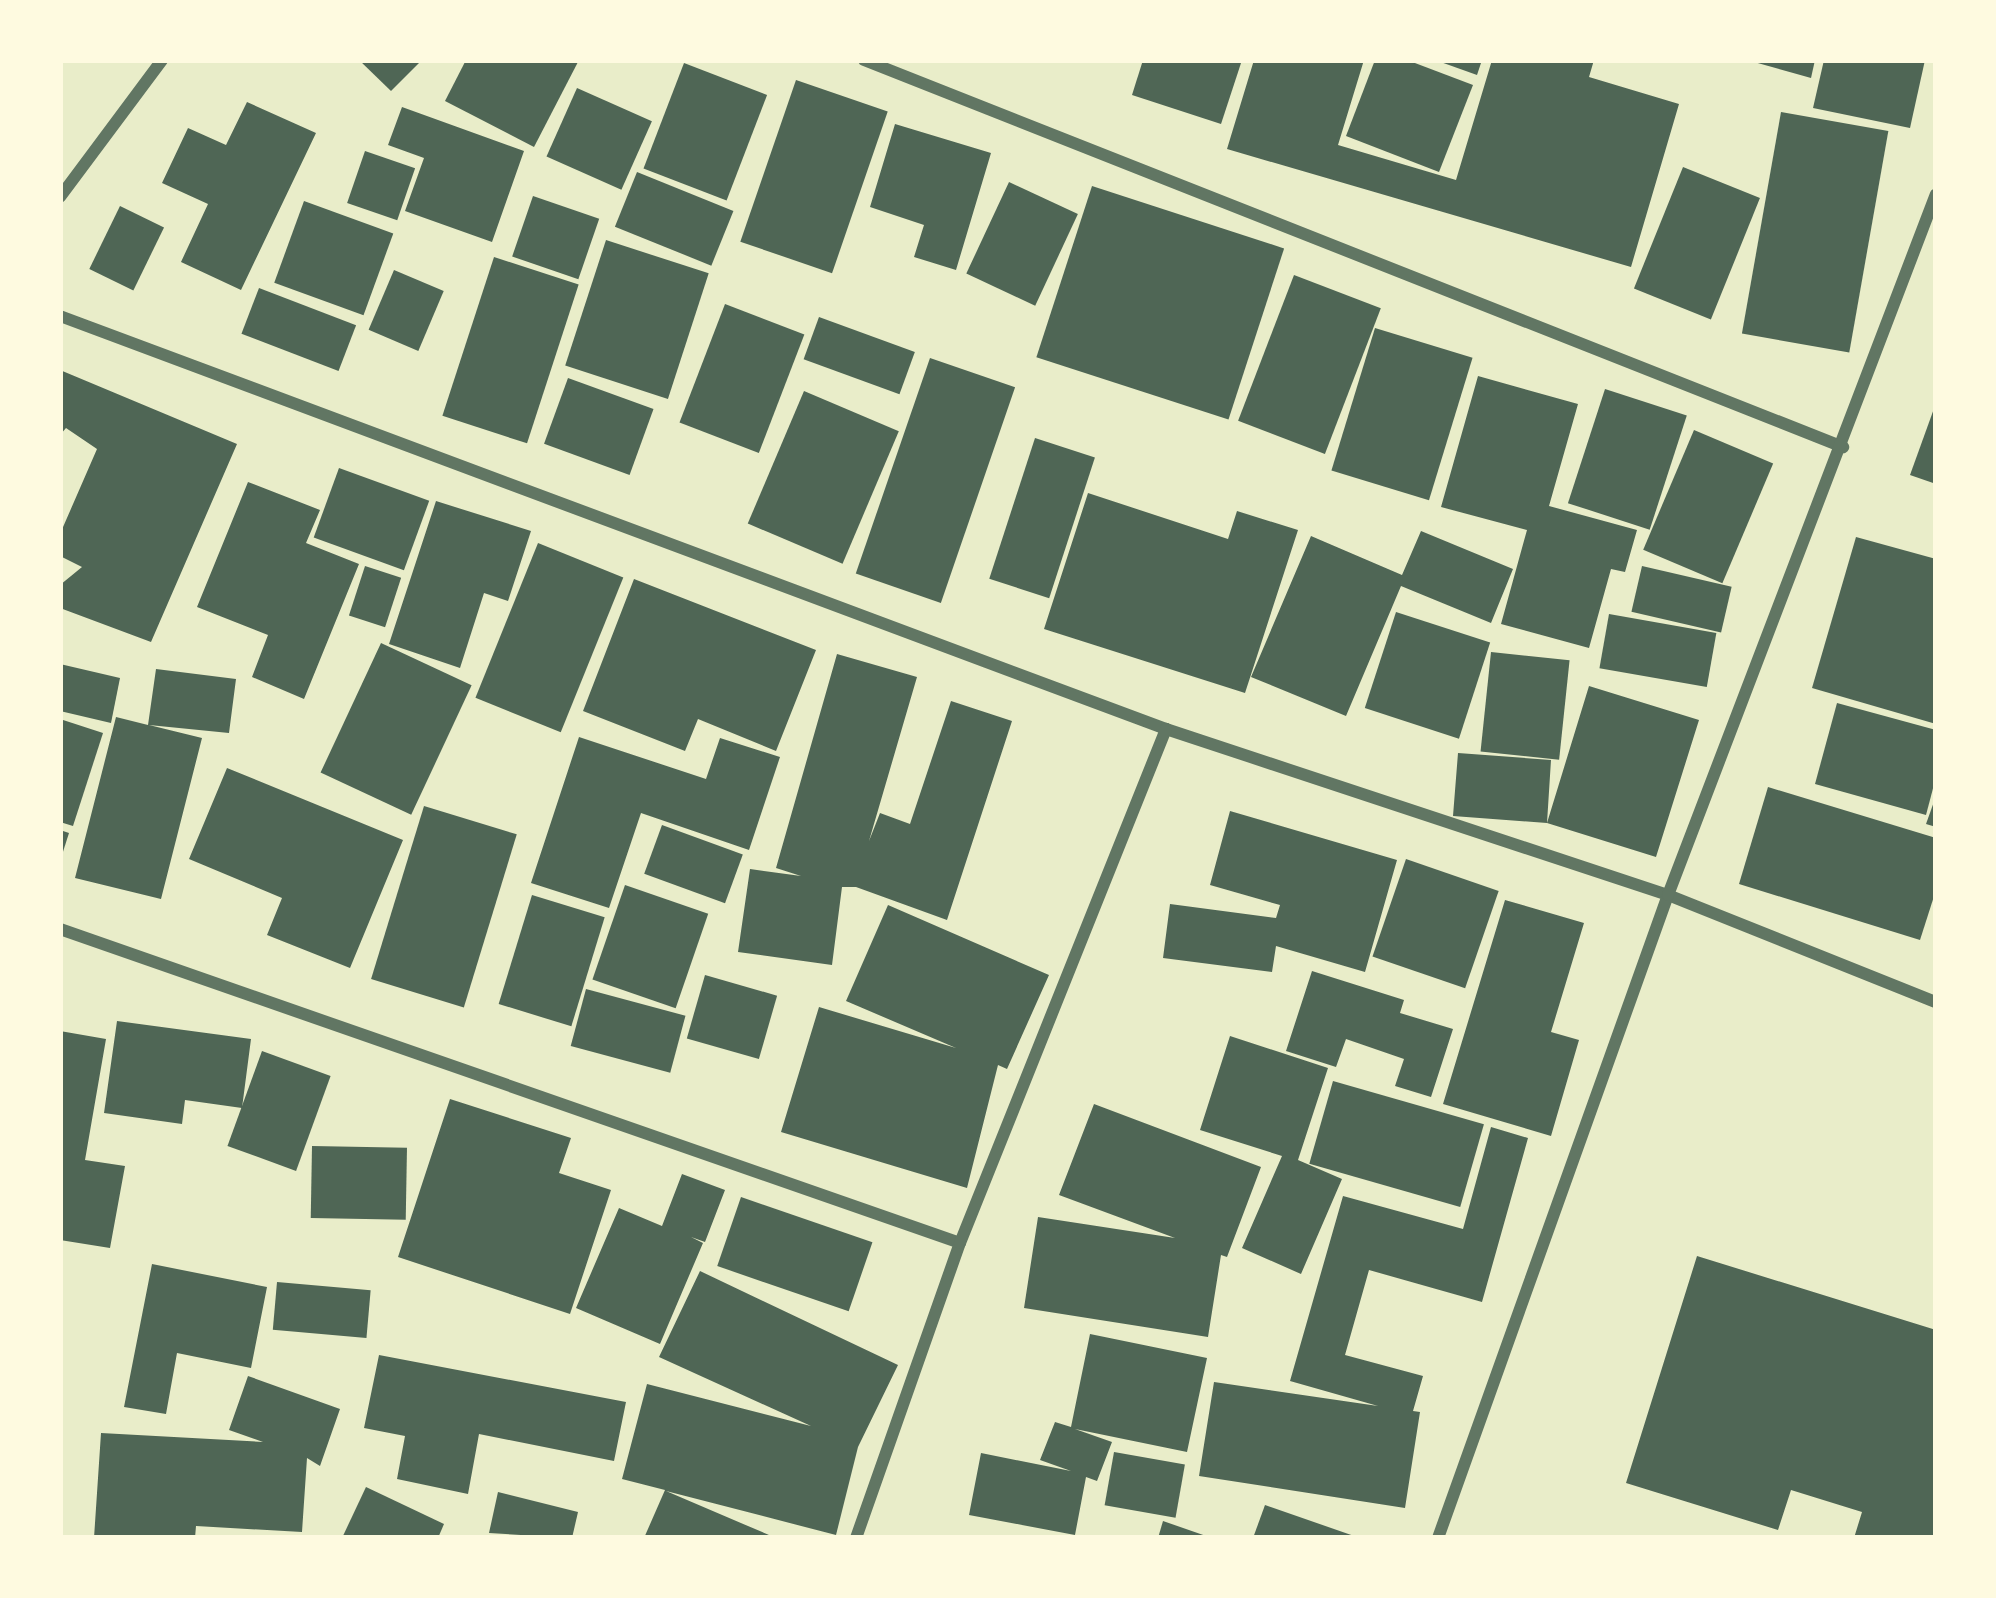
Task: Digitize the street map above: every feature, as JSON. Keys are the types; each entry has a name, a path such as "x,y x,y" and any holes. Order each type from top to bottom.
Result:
{"street":[{"path":"60,197 162,60"},
{"path":"864,60 1844,447"},
{"path":"1438,1538 1668,895 1844,447 1936,194"},
{"path":"60,316 1166,729 1668,895 1936,1002"},
{"path":"856,1538 960,1243 1166,729"},
{"path":"60,929 960,1243"}],"building":[{"path":"359,60 422,60 391,91"},
{"path":"466,60 579,60 534,147 445,101"},
{"path":"1143,60 1242,60 1221,124 1132,95"},
{"path":"1254,60 1364,60 1338,145 1456,180 1492,60 1594,60 1589,77 1679,104 1631,267 1227,149"},
{"path":"1375,60 1407,60 1473,85 1439,172 1346,136"},
{"path":"1435,60 1482,60 1477,75"},
{"path":"1747,60 1815,60 1811,78"},
{"path":"1824,60 1925,60 1910,128 1813,108"},
{"path":"684,63 767,95 727,200 644,168"},
{"path":"796,80 888,112 832,273 740,242"},
{"path":"577,88 652,121 621,190 546,157"},
{"path":"247,102 316,133 241,290 181,262 208,204 162,183 188,128 226,145"},
{"path":"402,107 524,151 492,242 405,211 424,158 388,145"},
{"path":"1781,112 1888,131 1849,353 1742,334"},
{"path":"895,124 991,153 956,270 914,257 924,225 870,207"},
{"path":"365,151 415,168 397,220 347,203"},
{"path":"1683,167 1760,198 1711,320 1634,288"},
{"path":"637,172 733,211 711,266 615,227"},
{"path":"1009,182 1078,214 1035,306 966,274"},
{"path":"1092,186 1284,248 1228,420 1036,357"},
{"path":"533,196 599,219 578,279 512,257"},
{"path":"304,201 393,233 364,315 274,283"},
{"path":"120,206 164,227 133,290 89,269"},
{"path":"606,240 709,273 668,399 565,366"},
{"path":"494,257 579,285 527,443 442,416"},
{"path":"394,270 444,291 418,351 369,330"},
{"path":"1294,275 1381,308 1325,454 1238,421"},
{"path":"259,288 356,325 339,371 241,334"},
{"path":"725,304 804,334 759,453 679,423"},
{"path":"819,317 915,352 899,394 804,359"},
{"path":"1375,328 1473,358 1429,500 1331,470"},
{"path":"930,358 1015,387 941,603 856,574"},
{"path":"60,370 237,444 151,642 60,608 60,585 82,567 60,556 60,534 97,449 66,428 60,435"},
{"path":"1478,376 1578,404 1549,506 1637,530 1625,572 1611,569 1589,648 1501,624 1527,530 1441,507"},
{"path":"568,378 654,409 630,475 544,444"},
{"path":"1605,389 1687,416 1650,530 1568,503"},
{"path":"804,391 899,431 843,564 748,524"},
{"path":"1936,403 1936,484 1910,475"},
{"path":"1694,430 1773,464 1722,583 1643,550"},
{"path":"1035,438 1095,457 1049,598 989,579"},
{"path":"339,468 429,501 404,570 314,538"},
{"path":"248,482 320,510 306,543 359,564 304,699 252,677 268,635 197,607"},
{"path":"1088,493 1228,539 1237,511 1298,530 1245,693 1044,629"},
{"path":"436,501 531,531 508,601 484,593 460,668 389,644"},
{"path":"1421,531 1513,569 1491,623 1401,586 1346,716 1251,677 1311,536 1402,575"},
{"path":"1856,537 1936,559 1936,724 1812,688"},
{"path":"538,543 623,577 561,732 475,698"},
{"path":"365,566 401,578 385,627 349,615"},
{"path":"1642,566 1732,587 1721,632 1631,612"},
{"path":"634,579 816,650 776,751 698,719 685,751 583,711"},
{"path":"1396,612 1490,643 1459,739 1365,708"},
{"path":"1609,614 1716,633 1707,687 1599,668"},
{"path":"381,643 472,685 411,815 321,773"},
{"path":"1491,652 1570,660 1559,760 1481,751"},
{"path":"837,654 917,677 869,841 880,813 910,824 951,701 1012,721 947,920 856,887 842,887 832,965 738,952 750,869 801,876 776,868"},
{"path":"60,664 120,678 111,723 60,711"},
{"path":"156,669 236,679 229,733 149,725 202,738 161,899 75,878 116,717 148,725"},
{"path":"1589,686 1699,720 1656,857 1547,823"},
{"path":"1837,703 1936,730 1936,777 1926,815 1815,784"},
{"path":"60,719 103,733 73,826 60,822"},
{"path":"579,737 706,779 720,738 780,757 749,850 641,813 609,908 531,883"},
{"path":"1458,753 1551,760 1547,823 1453,816"},
{"path":"227,768 403,840 350,968 267,935 282,898 189,859"},
{"path":"1768,787 1936,838 1936,890 1920,940 1739,884"},
{"path":"1936,796 1936,827 1926,824"},
{"path":"424,806 517,834 464,1007 371,979"},
{"path":"1230,811 1397,860 1365,972 1276,946 1272,972 1163,958 1170,904 1276,918 1280,905 1210,885"},
{"path":"662,825 743,854 725,903 644,874"},
{"path":"60,830 69,833 61,858 60,858"},
{"path":"1406,859 1499,891 1465,988 1372,956"},
{"path":"625,885 708,914 676,1008 592,980"},
{"path":"532,895 605,917 571,1026 499,1004"},
{"path":"1505,900 1584,923 1551,1032 1579,1040 1551,1136 1443,1104"},
{"path":"888,905 1049,975 1007,1069 998,1065 967,1188 781,1132 819,1007 956,1048 846,1001"},
{"path":"1312,971 1404,1000 1400,1013 1453,1029 1431,1097 1395,1086 1404,1059 1346,1039 1336,1067 1286,1051"},
{"path":"705,975 777,996 759,1059 687,1038"},
{"path":"586,989 685,1016 670,1073 571,1046"},
{"path":"117,1021 251,1039 242,1108 185,1100 182,1124 104,1113"},
{"path":"60,1031 106,1039 85,1160 125,1166 110,1248 60,1240"},
{"path":"1230,1036 1328,1068 1298,1160 1342,1179 1301,1274 1242,1248 1282,1156 1200,1130"},
{"path":"262,1051 331,1076 296,1171 227,1146"},
{"path":"1333,1081 1484,1124 1460,1207 1309,1164"},
{"path":"450,1099 571,1138 559,1173 611,1190 570,1314 398,1257"},
{"path":"1094,1104 1261,1167 1227,1257 1221,1255 1208,1337 1024,1308 1038,1217 1175,1238 1059,1195"},
{"path":"1491,1127 1528,1138 1482,1302 1369,1270 1345,1355 1423,1376 1413,1411 1420,1412 1405,1508 1199,1476 1214,1382 1378,1406 1290,1381 1343,1196 1463,1229"},
{"path":"312,1146 407,1148 406,1220 311,1218"},
{"path":"682,1174 725,1190 705,1242 691,1237 703,1243 660,1344 576,1308 619,1208 662,1226"},
{"path":"741,1197 872,1242 849,1311 717,1266"},
{"path":"1697,1256 1936,1330 1936,1538 1854,1538 1862,1512 1791,1490 1778,1530 1626,1483"},
{"path":"152,1264 267,1287 251,1368 177,1353 166,1414 124,1407"},
{"path":"700,1271 898,1365 858,1447 836,1535 666,1491 776,1538 644,1538 665,1490 622,1479 647,1384 811,1426 659,1357"},
{"path":"277,1282 371,1290 366,1338 273,1330"},
{"path":"1090,1334 1207,1358 1187,1452 1075,1429 1112,1442 1097,1481 1086,1477 1075,1535 969,1515 981,1453 1071,1471 1040,1460 1055,1422 1071,1427"},
{"path":"379,1355 626,1402 614,1461 479,1434 468,1494 397,1479 405,1436 364,1428"},
{"path":"248,1376 340,1409 320,1466 307,1458 302,1532 196,1526 195,1538 94,1538 101,1433 263,1442 229,1430"},
{"path":"1114,1452 1185,1465 1176,1518 1105,1505"},
{"path":"366,1487 444,1524 438,1538 342,1538"},
{"path":"498,1492 578,1512 572,1538 489,1533"},
{"path":"1265,1505 1357,1537 1357,1538 1253,1538"},
{"path":"1163,1521 1209,1537 1209,1538 1158,1538"}]}
